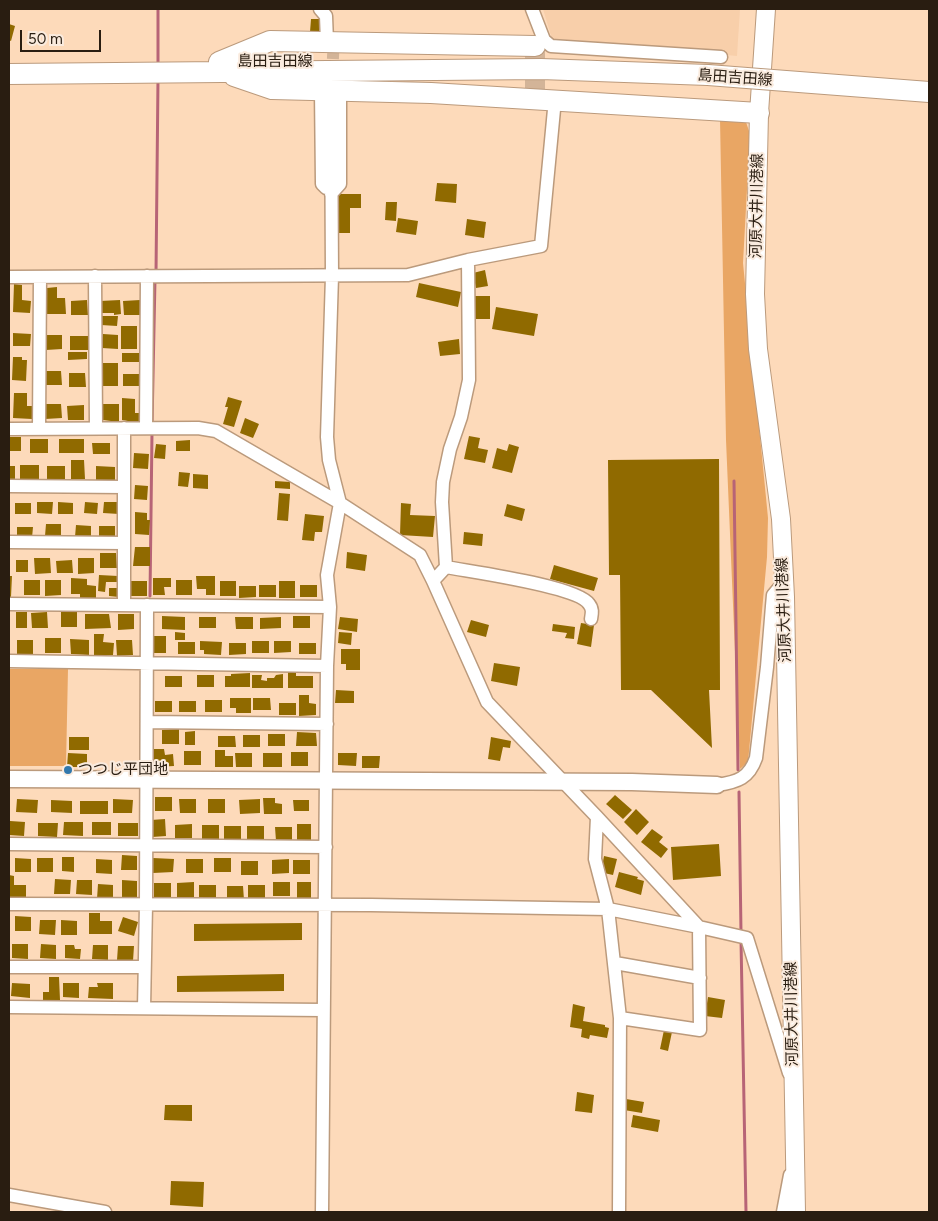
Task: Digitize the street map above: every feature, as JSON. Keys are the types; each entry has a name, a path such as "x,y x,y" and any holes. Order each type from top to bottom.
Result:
{"main road":[{"name":"河原大井川港線","path":"766,9 759,113 755,294 758,348 781,519 784,583 796,1212"},
{"path":"220,67 270,41 330,38 391,42 535,46"},
{"name":"島田吉田線","path":"9,64 541,69 708,76 929,92"},
{"path":"220,67 272,89 331,93 431,92 759,113"},
{"name":"島田吉田線","path":"9,74 220,67"}],"street":[{"path":"320,9 326,16 330,38"},
{"path":"330,38 334,9"},
{"path":"532,9 544,40 551,46 721,57"},
{"path":"331,93 340,184 331,194"},
{"path":"322,1212 327,666 330,608 327,575 340,504 329,460 327,437 332,276 331,194 322,184 331,93"},
{"path":"9,277 408,275 468,260 541,246 545,99"},
{"path":"433,581 446,567 442,502 443,482 469,380 468,260"},
{"path":"39,429 40,276"},
{"path":"95,276 96,428"},
{"path":"146,428 147,276"},
{"path":"124,428 124,605"},
{"path":"9,429 198,428 216,431 340,504 420,555 486,702 597,817 699,927 700,1030 620,1018"},
{"path":"9,486 124,487"},
{"path":"9,542 124,543"},
{"path":"446,567 550,587 578,596 589,603 592,611 591,619"},
{"path":"9,779 563,782 717,785 734,782 747,776 756,758 773,595 784,583"},
{"path":"9,604 330,608"},
{"path":"144,1008 147,845 147,605"},
{"path":"9,661 327,666"},
{"path":"147,722 327,724"},
{"path":"597,817 595,859 608,909 620,1018 619,1212"},
{"path":"9,844 326,847"},
{"path":"9,904 371,905 608,909 699,927 742,937 793,1084"},
{"path":"615,963 700,978"},
{"path":"9,967 144,967"},
{"path":"9,1007 323,1010"},
{"path":"783,1212 795,1153"},
{"path":"9,1195 105,1212"}],"shaded area":[{"path":"543,9 740,9 737,56 552,39"},
{"path":"720,119 746,122 750,134 743,263 768,518 767,557 748,762 740,769 726,440"},
{"path":"9,669 68,669 66,766 9,766"}],"building":[{"path":"311,19 319,19 319,32 310,32"},
{"path":"9,24 15,26 11,41 9,40"},
{"path":"437,183 457,184 456,203 435,201"},
{"path":"339,194 361,194 361,208 350,208 350,233 339,233"},
{"path":"386,202 397,202 396,221 385,220"},
{"path":"398,218 418,221 416,235 396,232"},
{"path":"467,219 486,222 484,238 465,235"},
{"path":"485,270 488,286 476,288 473,273"},
{"path":"419,283 461,292 458,307 416,297"},
{"path":"14,284 22,285 22,300 31,301 30,313 13,312"},
{"path":"57,287 57,298 65,298 66,314 47,314 47,288"},
{"path":"474,296 490,296 490,319 474,319"},
{"path":"87,300 88,315 71,315 71,301"},
{"path":"120,300 121,314 101,313 100,301"},
{"path":"140,300 140,315 124,315 123,301"},
{"path":"496,307 538,314 534,336 492,329"},
{"path":"102,316 118,316 117,326 101,325"},
{"path":"121,326 137,326 137,349 121,349"},
{"path":"13,333 31,334 30,346 13,346"},
{"path":"103,334 118,335 118,349 102,348"},
{"path":"45,335 62,335 62,349 46,350"},
{"path":"70,336 89,336 89,350 70,350"},
{"path":"459,339 460,354 440,356 438,342"},
{"path":"68,352 87,352 87,359 68,360"},
{"path":"122,353 140,353 139,362 122,362"},
{"path":"13,357 22,357 22,360 27,360 26,381 12,380"},
{"path":"102,363 118,363 118,386 102,386"},
{"path":"45,371 61,371 62,385 45,385"},
{"path":"69,373 85,373 86,387 69,387"},
{"path":"123,374 140,374 139,386 123,386"},
{"path":"14,393 27,393 27,406 32,406 32,419 13,418"},
{"path":"228,397 242,401 234,427 223,424 228,407 225,407"},
{"path":"122,398 135,399 135,413 140,413 140,423 122,420"},
{"path":"45,404 61,404 62,418 45,419"},
{"path":"101,404 119,404 119,422 103,420"},
{"path":"84,405 84,420 68,420 67,406"},
{"path":"245,418 259,424 253,438 240,433"},
{"path":"469,436 480,438 478,448 488,450 485,463 464,459"},
{"path":"9,437 21,437 21,451 9,451"},
{"path":"30,439 48,439 48,453 30,453"},
{"path":"59,439 84,439 84,453 59,453"},
{"path":"190,440 190,451 176,451 176,441"},
{"path":"92,443 110,443 110,454 93,454"},
{"path":"156,444 166,445 165,459 154,458"},
{"path":"509,444 519,447 512,473 492,468 497,448 507,451"},
{"path":"134,453 149,454 148,469 133,468"},
{"path":"719,459 720,690 709,690 712,748 651,690 621,690 620,575 609,575 608,460"},
{"path":"71,460 84,460 85,479 71,479"},
{"path":"20,465 39,465 39,479 20,479"},
{"path":"9,466 15,466 15,480 9,480"},
{"path":"47,466 65,466 65,480 47,480"},
{"path":"96,466 115,467 115,480 96,480"},
{"path":"179,472 190,473 188,487 178,486"},
{"path":"193,474 208,475 208,489 193,488"},
{"path":"275,481 290,482 290,489 275,488"},
{"path":"135,485 148,486 147,500 134,499"},
{"path":"279,493 290,494 288,521 277,520"},
{"path":"37,502 53,502 52,514 37,513"},
{"path":"58,502 73,503 73,514 58,514"},
{"path":"85,502 98,503 97,514 84,513"},
{"path":"104,502 119,502 119,514 103,513"},
{"path":"15,503 31,503 31,514 15,514"},
{"path":"401,503 411,504 410,515 435,516 433,537 400,535"},
{"path":"507,504 525,509 522,521 504,516"},
{"path":"135,512 147,513 147,520 150,520 149,535 135,534"},
{"path":"305,514 324,516 322,532 315,532 314,541 302,540"},
{"path":"46,524 61,524 61,536 45,536"},
{"path":"76,525 91,526 91,537 75,537"},
{"path":"99,526 115,526 115,537 99,537"},
{"path":"17,527 33,527 32,538 17,538"},
{"path":"464,532 483,534 482,546 463,544"},
{"path":"135,547 150,547 150,566 133,566"},
{"path":"347,552 367,555 365,571 346,568"},
{"path":"100,553 116,553 117,568 100,568"},
{"path":"34,558 50,558 51,573 35,574"},
{"path":"78,558 94,558 94,573 78,574"},
{"path":"16,560 28,560 28,572 16,572"},
{"path":"72,560 73,573 57,573 56,561"},
{"path":"554,565 598,578 594,591 550,579"},
{"path":"99,575 118,576 118,582 106,582 105,592 98,591"},
{"path":"9,576 12,576 11,597 9,597"},
{"path":"196,576 215,576 215,595 206,595 206,589 197,589"},
{"path":"71,578 87,579 87,585 96,586 96,600 80,600 80,594 71,594"},
{"path":"153,578 171,578 171,587 164,587 165,595 153,595"},
{"path":"24,580 40,580 40,595 24,595"},
{"path":"45,580 61,580 61,595 45,596"},
{"path":"176,580 192,580 192,595 176,595"},
{"path":"131,581 147,581 147,596 131,596"},
{"path":"220,581 236,581 236,596 220,596"},
{"path":"279,581 295,581 295,598 279,598"},
{"path":"259,585 276,585 276,597 259,597"},
{"path":"300,585 317,585 317,597 300,597"},
{"path":"239,586 256,586 256,597 239,598"},
{"path":"109,588 120,588 119,597 109,596"},
{"path":"77,611 77,627 61,627 61,612"},
{"path":"16,612 27,612 27,628 16,628"},
{"path":"47,612 48,628 32,628 31,613"},
{"path":"85,614 109,614 111,628 85,629"},
{"path":"118,614 134,614 134,629 118,630"},
{"path":"162,616 185,617 185,630 162,629"},
{"path":"293,616 310,616 310,628 293,628"},
{"path":"199,617 216,617 216,628 199,628"},
{"path":"235,617 253,617 253,629 236,629"},
{"path":"281,617 281,628 260,629 260,618"},
{"path":"340,617 358,619 357,632 338,629"},
{"path":"471,620 489,625 486,637 467,632"},
{"path":"581,623 594,625 591,647 577,644"},
{"path":"553,624 575,627 574,639 565,638 567,633 552,631"},
{"path":"175,632 185,633 185,640 175,640"},
{"path":"339,632 352,633 351,645 338,643"},
{"path":"94,634 104,634 103,642 114,643 113,655 94,655"},
{"path":"153,636 166,636 166,653 153,653"},
{"path":"45,638 61,638 61,653 45,653"},
{"path":"70,639 89,640 89,655 71,654"},
{"path":"17,640 33,640 33,655 17,655"},
{"path":"116,640 132,640 133,655 117,656"},
{"path":"200,641 222,642 221,655 204,654 204,650 200,650"},
{"path":"252,641 269,641 269,653 252,653"},
{"path":"274,641 291,641 291,652 274,653"},
{"path":"178,642 195,642 195,654 178,654"},
{"path":"229,643 246,643 246,654 229,655"},
{"path":"299,643 316,643 316,654 299,654"},
{"path":"341,649 360,649 360,670 346,670 346,664 341,664"},
{"path":"494,663 520,667 517,686 491,681"},
{"path":"296,669 296,676 313,676 313,688 288,688 288,670"},
{"path":"250,673 250,687 225,687 225,676"},
{"path":"283,674 283,688 252,688 252,675 262,675 261,680 267,681 267,678 274,678 276,675"},
{"path":"197,675 214,675 214,687 197,687"},
{"path":"165,676 182,676 182,687 165,687"},
{"path":"336,690 354,691 354,703 335,703"},
{"path":"299,695 309,695 309,703 316,704 316,715 299,716"},
{"path":"230,698 251,698 251,713 236,713 236,708 230,708"},
{"path":"253,698 270,698 271,710 253,710"},
{"path":"205,700 222,700 222,712 205,712"},
{"path":"155,701 172,701 172,712 155,712"},
{"path":"179,701 196,701 196,712 179,712"},
{"path":"279,703 296,703 296,715 279,715"},
{"path":"179,729 179,744 162,744 162,730"},
{"path":"195,731 195,745 185,745 185,732"},
{"path":"297,732 316,733 317,746 296,746"},
{"path":"268,734 285,734 285,746 268,746"},
{"path":"243,735 260,735 260,747 243,747"},
{"path":"218,736 235,736 236,747 218,747"},
{"path":"69,737 89,737 89,750 69,750"},
{"path":"491,737 511,741 510,748 503,747 500,761 488,759"},
{"path":"153,749 164,749 165,755 173,754 174,766 154,767"},
{"path":"215,750 225,750 225,756 233,756 233,767 215,767"},
{"path":"184,751 201,751 201,765 184,765"},
{"path":"291,752 308,752 308,766 291,766"},
{"path":"68,753 87,754 87,767 67,767"},
{"path":"235,753 252,753 252,767 236,767"},
{"path":"263,753 282,753 282,767 263,767"},
{"path":"338,753 357,753 356,766 338,765"},
{"path":"362,756 380,756 379,768 362,768"},
{"path":"615,795 632,810 623,819 606,804"},
{"path":"155,797 172,797 172,811 155,811"},
{"path":"263,798 275,798 275,803 282,804 282,814 264,814"},
{"path":"17,799 38,800 37,813 16,812"},
{"path":"113,799 133,800 132,813 113,813"},
{"path":"179,799 196,799 196,813 180,813"},
{"path":"208,799 225,799 225,813 208,813"},
{"path":"260,799 260,813 240,814 239,800"},
{"path":"51,800 72,801 72,813 51,812"},
{"path":"293,800 309,800 309,811 294,811"},
{"path":"80,801 108,801 108,814 80,814"},
{"path":"636,809 649,822 637,835 624,822"},
{"path":"165,819 166,836 152,837 151,820"},
{"path":"10,821 25,822 24,836 9,835"},
{"path":"64,822 83,822 83,836 63,835"},
{"path":"92,822 111,822 111,835 92,835"},
{"path":"38,823 58,823 57,837 38,836"},
{"path":"118,823 138,823 138,836 118,836"},
{"path":"192,824 192,838 175,838 175,825"},
{"path":"297,824 311,824 311,841 297,841"},
{"path":"202,825 219,825 219,839 202,839"},
{"path":"224,826 241,826 241,840 224,840"},
{"path":"247,826 264,826 264,840 247,840"},
{"path":"275,827 292,827 292,841 276,841"},
{"path":"652,829 663,837 659,842 668,849 661,858 641,842"},
{"path":"719,844 721,876 673,880 671,847"},
{"path":"122,855 137,856 137,870 121,870"},
{"path":"604,856 617,859 613,875 604,873 605,868 602,867"},
{"path":"62,857 74,857 74,872 62,871"},
{"path":"15,858 31,859 31,872 15,872"},
{"path":"37,858 53,858 53,872 37,872"},
{"path":"153,858 174,859 173,872 153,873"},
{"path":"214,858 231,858 231,872 214,872"},
{"path":"96,859 112,860 112,874 96,873"},
{"path":"186,859 203,859 203,873 186,873"},
{"path":"289,859 289,873 272,874 272,860"},
{"path":"293,860 310,860 310,874 293,874"},
{"path":"241,861 258,861 258,875 241,875"},
{"path":"619,872 638,877 637,879 644,881 641,895 615,887"},
{"path":"9,875 14,876 14,885 26,885 26,897 9,897"},
{"path":"55,879 71,880 70,894 54,894"},
{"path":"77,880 92,880 92,895 76,894"},
{"path":"122,880 137,881 137,899 122,899"},
{"path":"194,882 194,897 177,897 177,883"},
{"path":"273,882 290,882 290,896 273,896"},
{"path":"297,882 311,882 311,899 297,899"},
{"path":"154,883 171,883 171,897 154,898"},
{"path":"98,884 113,885 113,899 97,899"},
{"path":"199,885 216,885 216,899 199,900"},
{"path":"248,885 265,885 265,899 248,899"},
{"path":"227,886 243,886 244,900 227,900"},
{"path":"89,913 100,913 100,921 112,921 112,934 89,934"},
{"path":"15,916 31,917 31,931 15,931"},
{"path":"123,917 138,922 134,936 118,931"},
{"path":"40,920 56,920 55,935 39,934"},
{"path":"61,920 77,921 77,935 61,935"},
{"path":"302,923 302,940 194,941 194,924"},
{"path":"12,944 28,944 28,959 12,958"},
{"path":"41,944 56,945 56,959 40,958"},
{"path":"65,945 74,945 75,949 81,949 80,959 65,958"},
{"path":"93,945 108,945 108,960 92,959"},
{"path":"118,946 134,946 133,961 117,960"},
{"path":"284,974 284,991 177,992 177,976"},
{"path":"49,977 59,977 60,1000 43,1000 43,992 49,992"},
{"path":"12,983 30,984 30,998 11,996"},
{"path":"63,983 79,983 79,998 63,997"},
{"path":"97,983 113,983 113,999 88,998 89,987 98,987"},
{"path":"708,997 725,1000 722,1018 705,1016"},
{"path":"573,1004 585,1007 583,1021 605,1025 605,1027 609,1028 607,1038 590,1035 589,1039 581,1037 582,1029 570,1027"},
{"path":"664,1030 672,1032 668,1051 660,1049"},
{"path":"577,1092 594,1095 592,1113 575,1111"},
{"path":"626,1099 644,1102 642,1113 624,1110"},
{"path":"165,1105 192,1105 192,1121 164,1120"},
{"path":"633,1115 660,1120 658,1132 631,1127"},
{"path":"171,1181 204,1182 203,1207 170,1205"}],"waterway":[{"path":"158,9 158,66"},
{"path":"156,273 158,79"},
{"path":"152,425 155,279"},
{"path":"150,596 152,432"},
{"path":"734,481 738,770"},
{"path":"739,792 741,933"},
{"path":"741,940 746,1212"}],"tunnel":[{"path":"332,77 334,37"},
{"path":"535,46 535,98"}],"place":[{"name":"つつじ平団地","path":"68,770"}]}
